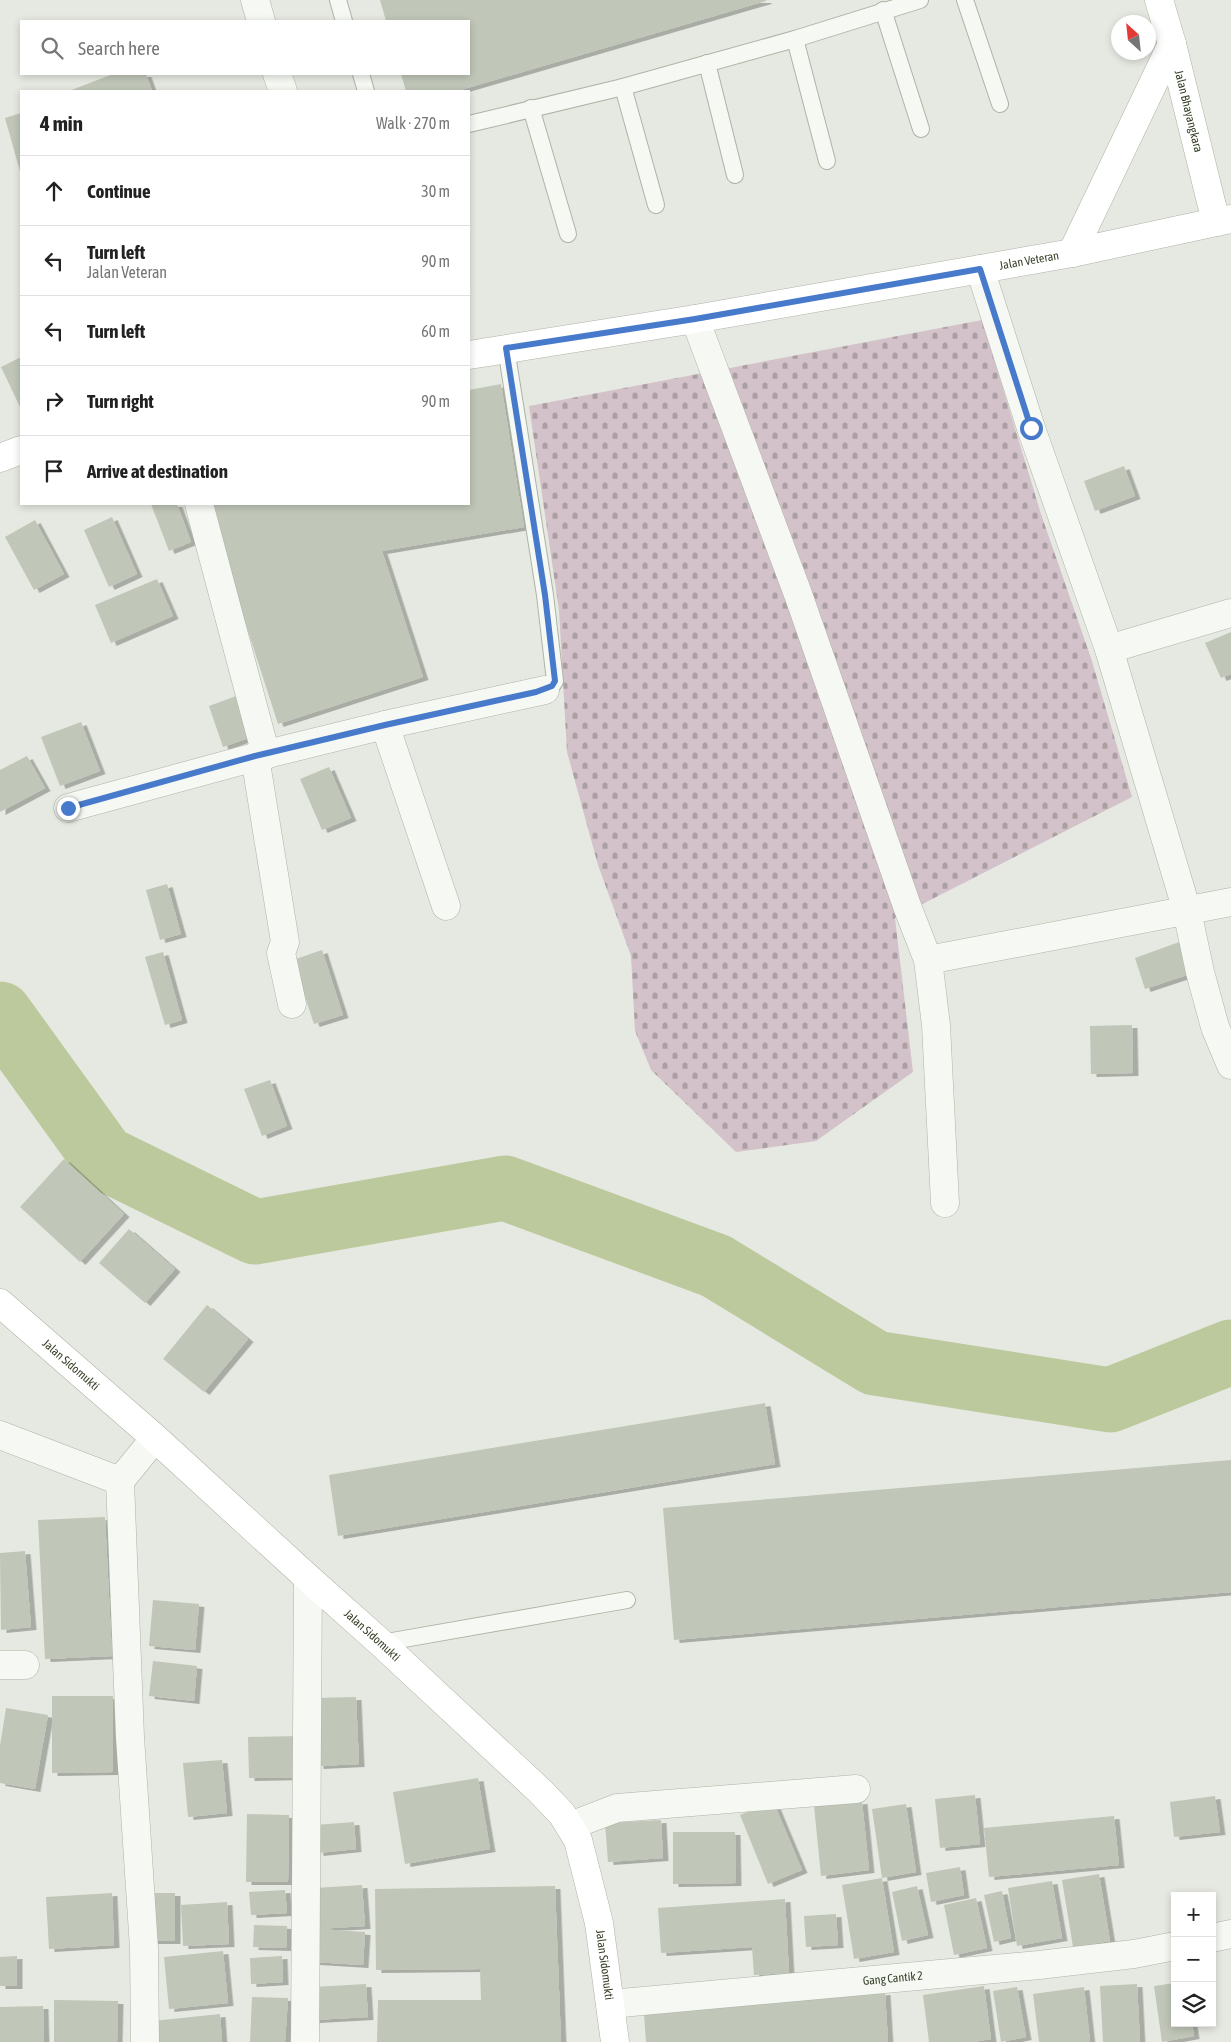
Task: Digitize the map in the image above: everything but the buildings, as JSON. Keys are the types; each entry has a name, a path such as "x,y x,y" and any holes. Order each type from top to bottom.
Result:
{"street":[{"path":"255,0 261,20"},
{"name":"Jalan Bhayangkara","path":"1158,0 1223,221"},
{"path":"1072,253 1172,44"},
{"path":"277,75 283,90"},
{"name":"Jalan Veteran","path":"470,355 695,319 1072,253 1223,221"},
{"path":"980,269 1031,428 1109,649 1186,911 1215,1027 1231,1066"},
{"path":"695,319 798,594 907,906 928,960 936,1025 945,1203"},
{"path":"0,458 20,450"},
{"path":"199,505 260,756 285,942 281,952 292,1004"},
{"path":"1109,649 1231,612"},
{"path":"68,808 260,756 385,725 545,690"},
{"path":"385,725 446,906"},
{"path":"928,960 1231,902"},
{"name":"Jalan Sidomukti","path":"0,1303 155,1438 381,1643 540,1791 562,1814 578,1840 599,1924 615,2042"},
{"path":"0,1435 120,1481"},
{"path":"145,2042 144,1948 130,1737 120,1481 155,1438"},
{"path":"305,2042 308,1578"},
{"path":"570,1826 617,1808 856,1789"},
{"path":"1216,1937 1231,1934"},
{"name":"Gang Cantik 2","path":"610,2004 1039,1965 1134,1954 1171,1947"}],"lane":[{"path":"338,0 344,20"},
{"path":"470,124 623,87 795,39 920,0"},
{"path":"965,0 1000,104"},
{"path":"884,10 921,129"},
{"path":"795,39 827,161"},
{"path":"707,63 735,175"},
{"path":"361,75 366,90"},
{"path":"623,87 656,205"},
{"path":"531,108 568,234"},
{"path":"506,348 545,595 555,681 552,686 545,690"},
{"path":"381,1643 626,1600"}],"green space":[{"path":"982,320 1041,514 1091,658 1132,797 895,918 913,1072 816,1141 736,1152 651,1070 635,1031 631,956 598,865 567,752 559,610 529,406"}],"waterway":[{"path":"0,1014 104,1158 255,1232 505,1188 716,1266 875,1363 1110,1400 1231,1352"}],"route":[{"path":"68,808 255,756 545,690 552,686 555,681 545,595 506,348 695,319 980,269 1031,428"}]}
